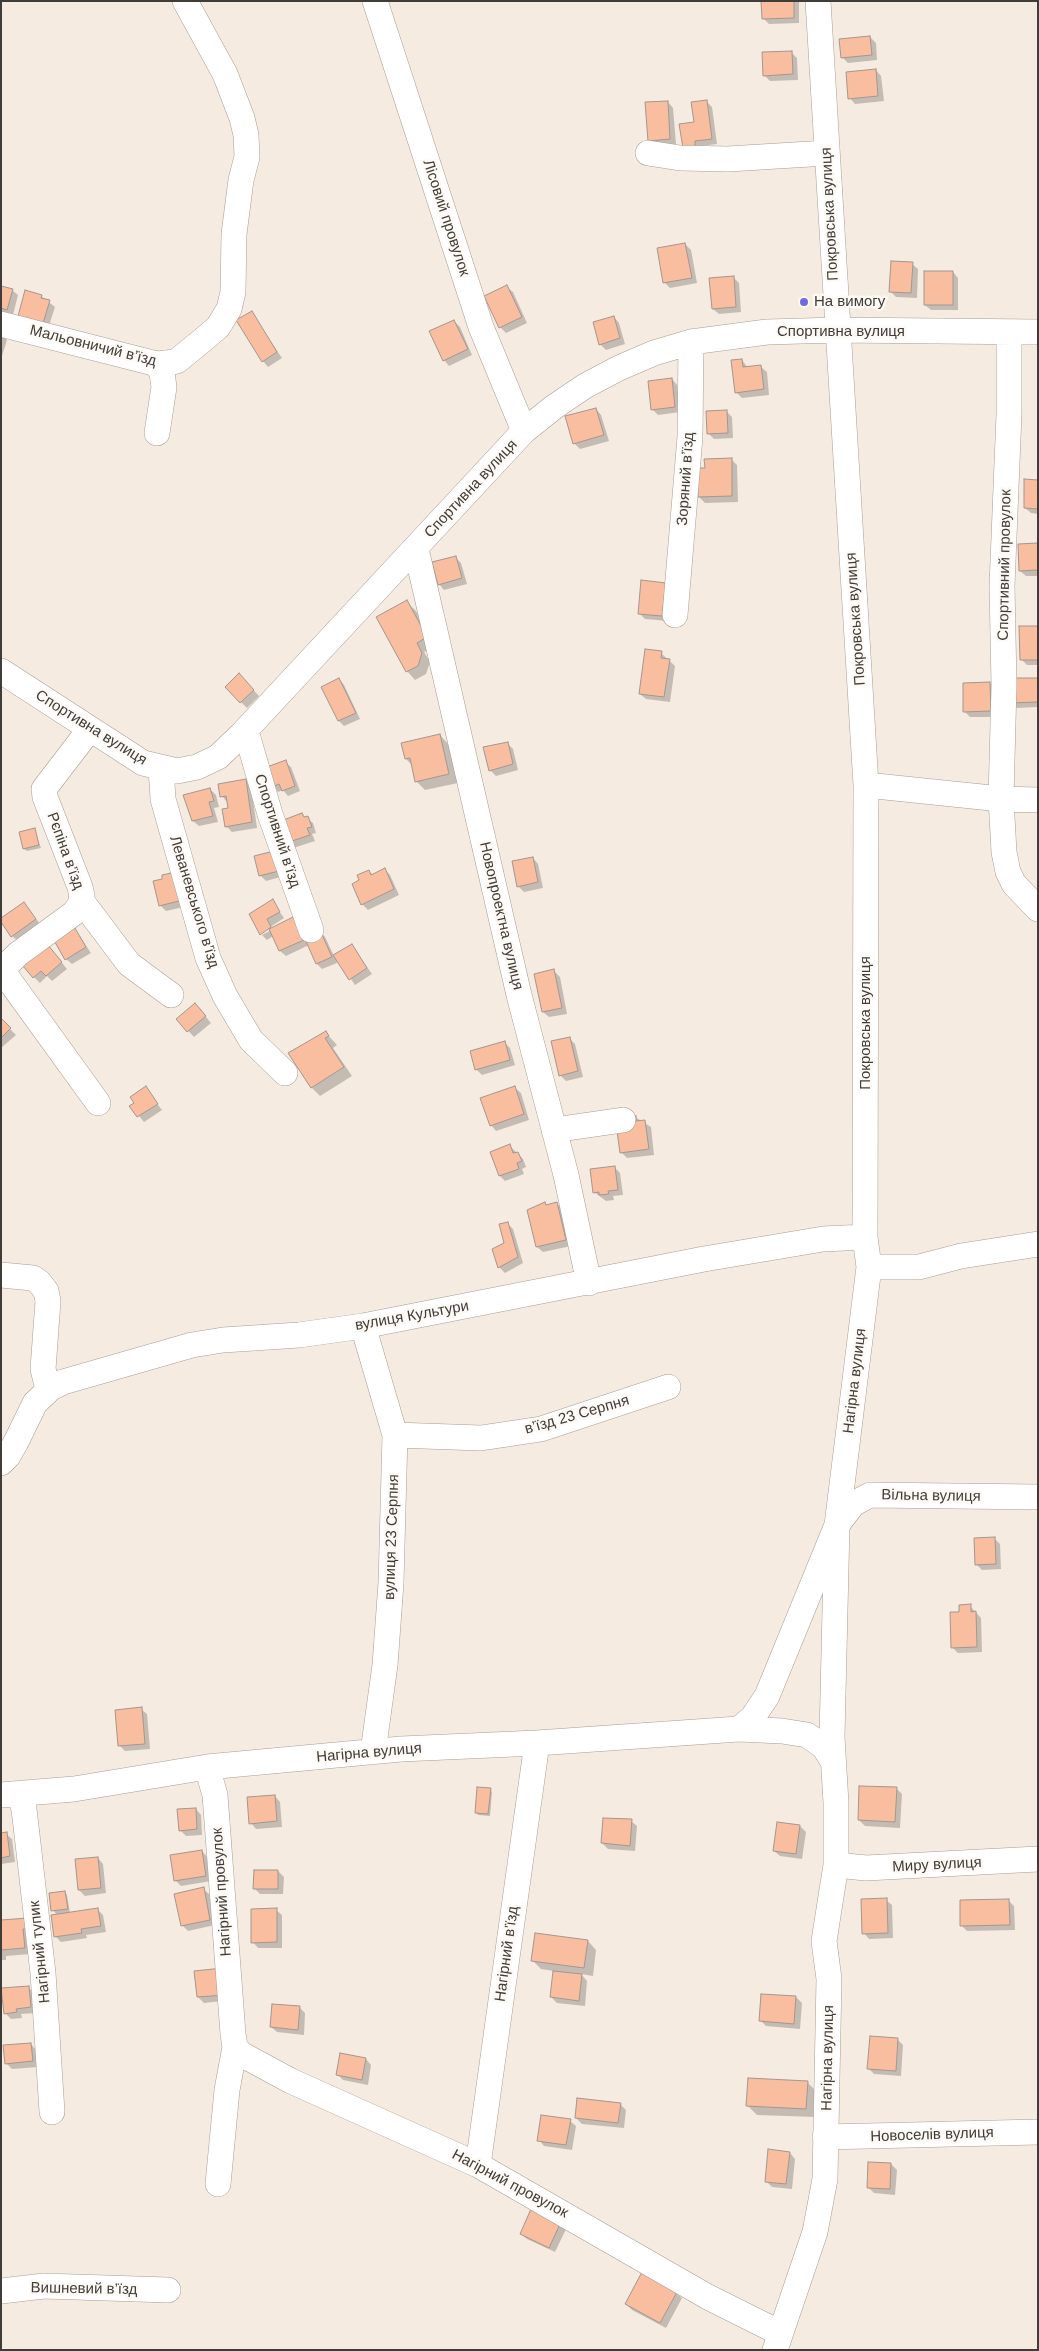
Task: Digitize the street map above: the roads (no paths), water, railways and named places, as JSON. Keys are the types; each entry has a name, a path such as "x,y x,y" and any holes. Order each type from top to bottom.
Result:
{"street":[{"name":"Мальовничий в’їзд","path":"1,324 157,364 178,360 188,353 218,327 229,309 233,292 234,234 241,180 247,157 246,135 236,99 225,74 185,1"},
{"name":"Лісовий провулок","path":"375,1 481,327 524,431"},
{"name":"Покровська вулиця","path":"818,1 866,784 865,1237"},
{"path":"648,153 680,158 728,159 827,153"},
{"name":"Спортивна вулиця","path":"1,671 143,763 177,771 198,767 218,757 246,731 524,431 554,407 594,381 654,353 691,342 767,332 837,330 1038,332"},
{"name":"Спортивний провулок","path":"1009,332 1009,414 1002,586 1004,685 1001,798 1004,852 1008,872 1018,890 1038,909"},
{"name":"Зоряний в’їзд","path":"675,615 690,437 691,342"},
{"path":"157,364 162,373 164,387 157,433"},
{"name":"Новопроектна вулиця","path":"416,548 519,995 554,1130 589,1283"},
{"name":"Рєпіна в’їзд","path":"90,729 44,789 45,797 80,887 81,900 74,913 8,964 4,968 4,973 98,1102"},
{"name":"Спортивний в’їзд","path":"246,731 270,814 311,930"},
{"name":"Леваневського в’їзд","path":"161,768 163,799 208,958 225,996 251,1040 285,1073"},
{"path":"866,784 1038,800"},
{"path":"81,900 129,964 171,995"},
{"path":"554,1130 623,1120"},
{"name":"Нагірна вулиця","path":"778,2341 804,2270 815,2232 825,2179 830,1978 824,1941 836,1865 836,1804 832,1760 837,1525 869,1266 865,1237"},
{"name":"вулиця Культури","path":"1,1463 8,1456 16,1442 35,1402 48,1389 64,1382 192,1345 223,1340 298,1335 363,1326 704,1259 823,1239 865,1237"},
{"path":"869,1266 919,1267 961,1256 1038,1244"},
{"path":"1,1276 33,1278 46,1290 48,1302 42,1364 48,1389"},
{"name":"вулиця 23 Серпня","path":"363,1326 395,1435 387,1638 374,1752"},
{"name":"в’їзд 23 Серпня","path":"395,1435 481,1438 541,1428 668,1387"},
{"name":"Вільна вулиця","path":"837,1525 854,1504 870,1495 1038,1497"},
{"name":"Нагірна вулиця","path":"739,1729 752,1717 767,1696 837,1525"},
{"name":"Нагірна вулиця","path":"10,1794 83,1787 207,1767 374,1752 739,1729 782,1731 806,1735 824,1747 832,1760"},
{"name":"Нагірний в’їзд","path":"478,2164 537,1743"},
{"name":"Нагірний провулок","path":"207,1767 215,1795 235,2047 227,2090 218,2184"},
{"name":"Нагірний тупик","path":"10,1794 24,1809 43,1973 52,2112"},
{"name":"Миру вулиця","path":"836,1865 866,1868 1038,1859"},
{"name":"Нагірний провулок","path":"235,2047 241,2054 291,2081 478,2164 708,2297 778,2341"},
{"name":"Новоселів вулиця","path":"825,2137 1038,2132"},
{"name":"Вишневий в’їзд","path":"1,2291 44,2286 168,2290"}],"place":[{"name":"На вимогу","path":"804,302"}]}
